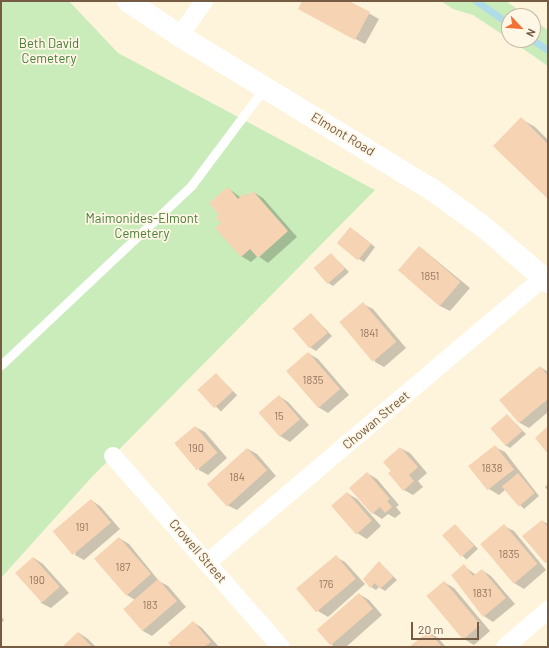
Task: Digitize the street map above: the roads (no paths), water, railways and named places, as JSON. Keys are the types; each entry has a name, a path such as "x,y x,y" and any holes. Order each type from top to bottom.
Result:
{"main road":[{"name":"Elmont Road","path":"128,1 180,36 431,189 485,228 546,280"}],"street":[{"path":"180,36 204,1"},
{"name":"Chowan Street","path":"208,562 546,280"},
{"name":"Crowell Street","path":"113,456 208,562 281,647"},
{"path":"505,647 548,610"}],"lane":[{"path":"1,365 191,186 265,87"}],"waterway":[{"path":"476,1 501,18"},
{"path":"541,45 548,50"}],"park label":[{"name":"Beth David Cemetery","path":"49,52"},
{"name":"Maimonides-Elmont Cemetery","path":"142,226"}]}
